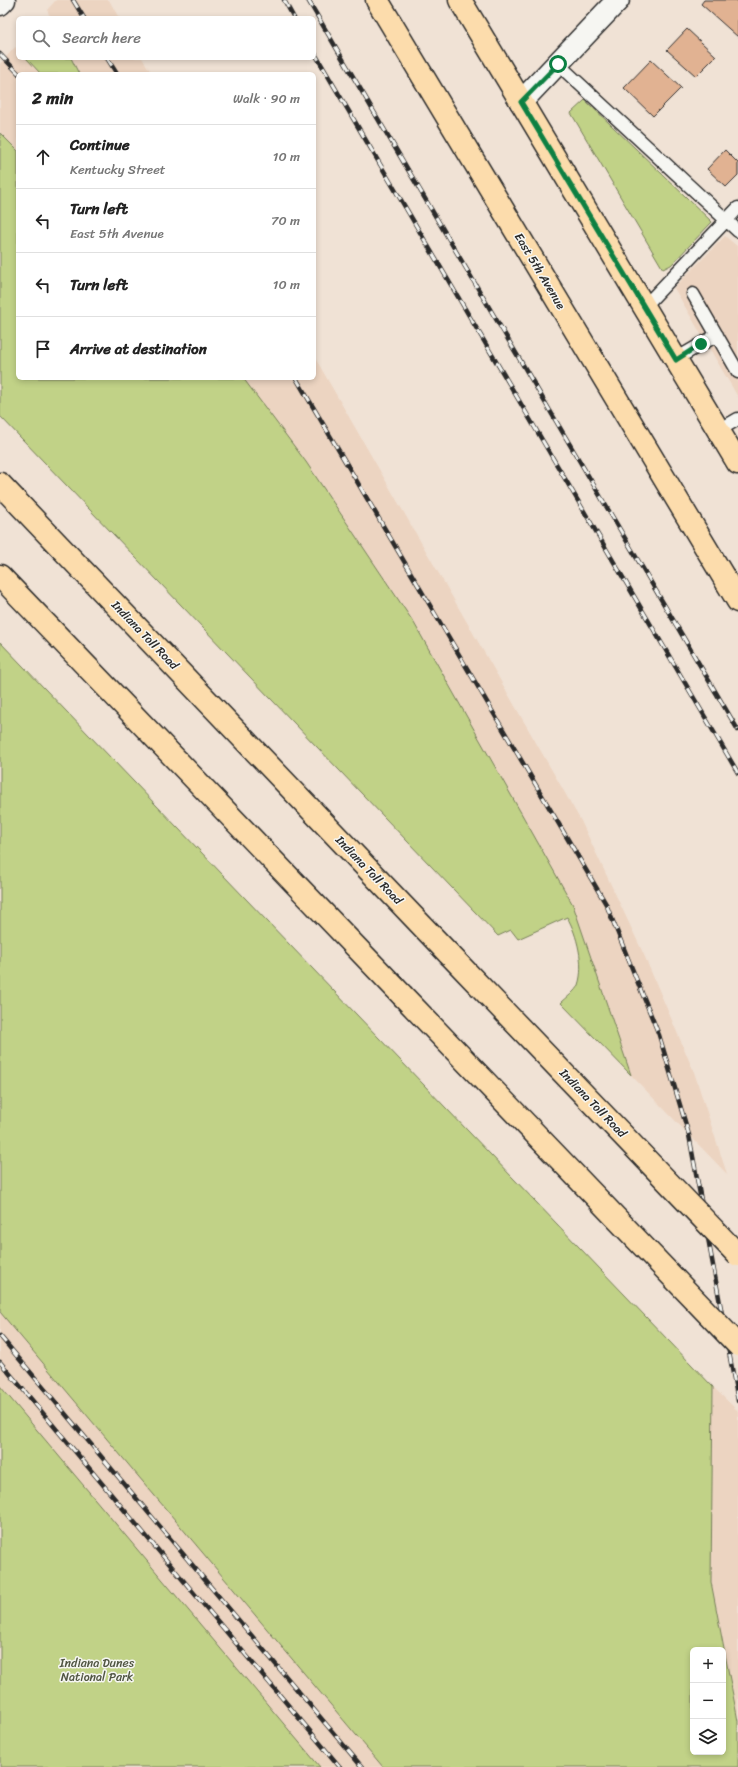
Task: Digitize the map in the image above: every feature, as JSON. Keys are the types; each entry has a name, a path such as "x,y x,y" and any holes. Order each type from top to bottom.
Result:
{"main road":[{"name":"East 5th Avenue","path":"378,0 738,601"},
{"path":"460,0 738,463"},
{"name":"Indiana Toll Road","path":"0,484 738,1255"},
{"path":"0,576 738,1345"}],"street":[{"path":"0,4 4,0"},
{"path":"521,102 618,0"}],"lane":[{"path":"558,64 738,231"},
{"path":"645,306 738,208"},
{"path":"693,294 738,372"},
{"path":"676,360 717,335"},
{"path":"719,430 738,419"}],"shaded area":[{"path":"56,0 109,0 118,16 50,16 47,10"},
{"path":"15,47 16,60 28,60 39,72 16,72 16,149 0,133 0,64"},
{"path":"72,60 143,60 151,72 78,72"},
{"path":"725,236 738,247 738,397 674,288"},
{"path":"316,359 581,821 644,955 694,1072 727,1174 631,1075 573,905 414,623 306,462 244,380 316,380"},
{"path":"0,1312 383,1767 320,1767 0,1386"},
{"path":"713,1387 738,1411 738,1721 726,1659 726,1647 724,1647 711,1582"}],"green space":[{"path":"28,60 72,60 78,72 39,72"},
{"path":"585,100 712,222 671,265 663,269 571,113"},
{"path":"0,133 16,149 16,380 244,380 306,462 414,623 573,905 631,1075 561,1003 577,987 581,968 577,941 567,917 518,939 511,930 498,936 0,416"},
{"path":"0,642 713,1387 711,1582 724,1647 690,1647 690,1755 726,1755 726,1659 738,1721 738,1767 383,1767 0,1312"},
{"name":"Indiana Dunes National Park","path":"0,1386 320,1767 0,1767"}],"building":[{"path":"704,0 738,0 738,37 701,4"},
{"path":"687,29 716,56 696,76 667,50"},
{"path":"651,60 681,88 653,116 624,88"},
{"path":"725,150 738,163 738,175 726,187 707,169"}],"railway":[{"path":"73,0 83,16"},
{"path":"284,0 293,16"},
{"path":"308,0 738,730"},
{"path":"0,54 17,72"},
{"path":"316,55 738,773"},
{"path":"108,60 116,72"},
{"path":"297,380 606,904 659,1035 689,1135 738,1401"},
{"path":"0,1336 362,1767"},
{"path":"0,1362 340,1767"}],"route":[{"path":"558,64 521,102 645,306 676,360 701,344"}]}
